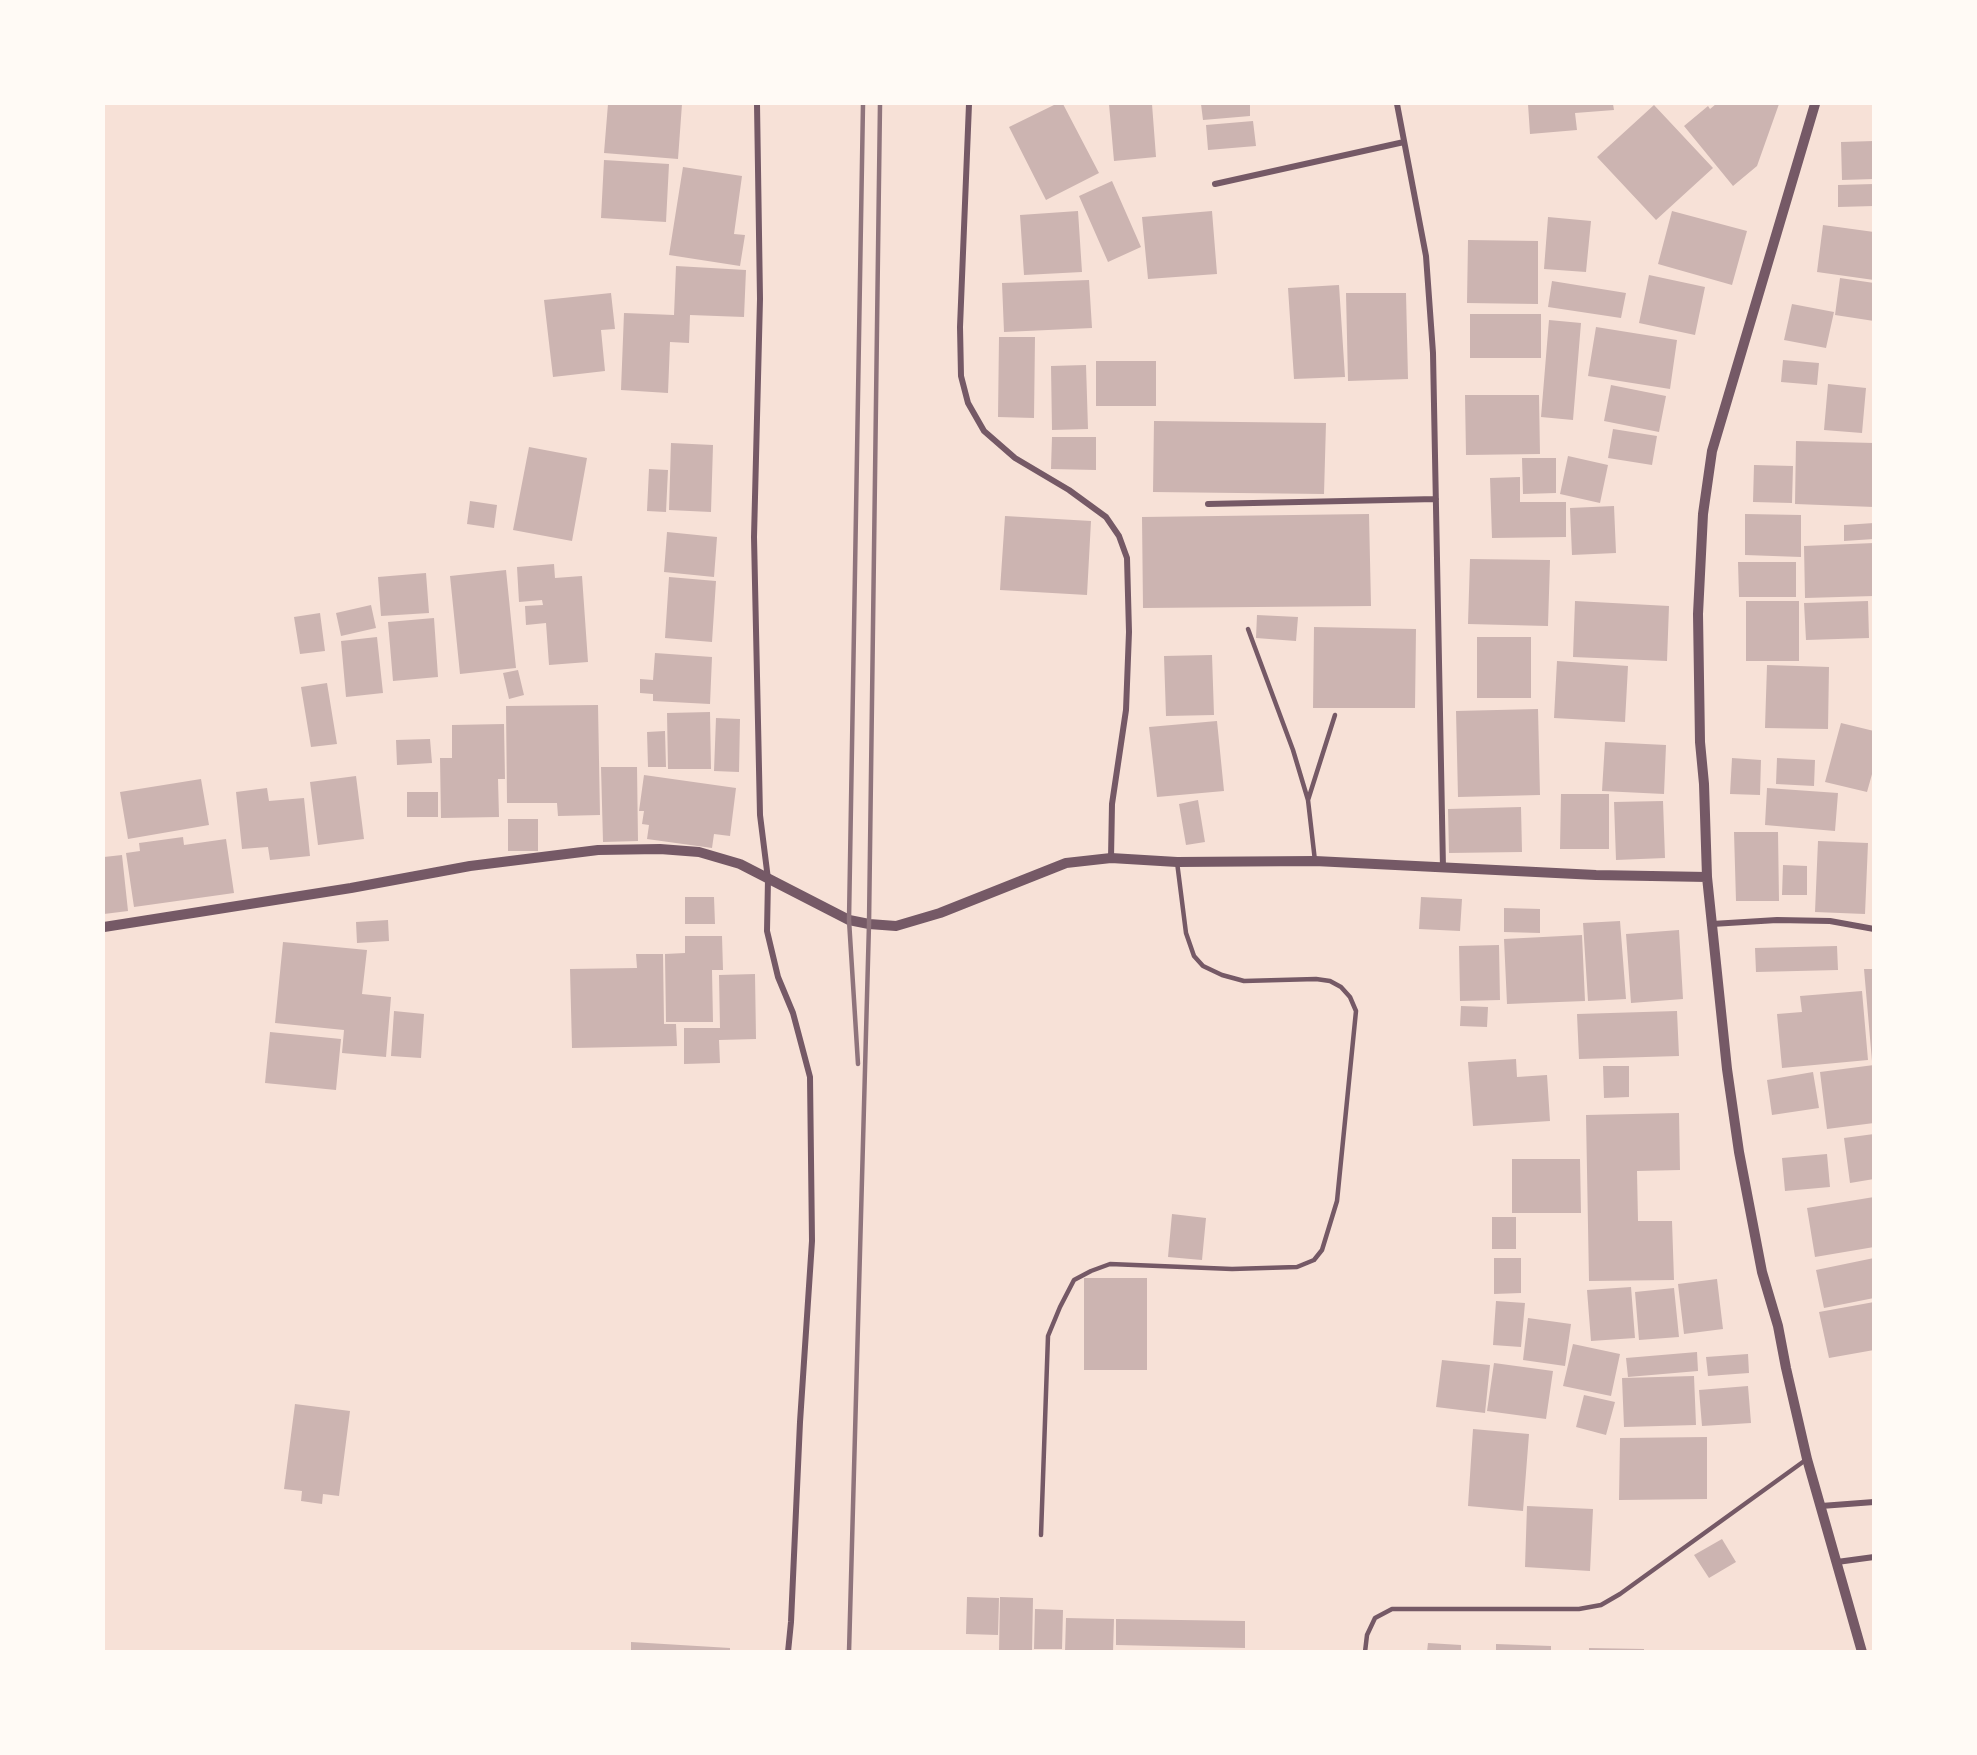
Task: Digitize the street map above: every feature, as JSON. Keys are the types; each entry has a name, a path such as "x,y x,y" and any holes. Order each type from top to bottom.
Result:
{"street":[{"path":"757,104 760,298 753,537 760,814 768,879 767,931 778,977 793,1013 810,1077 812,1241 788,1652"},
{"path":"969,104 960,327 962,376 968,403 984,431 1014,458 1069,490 1106,517 1119,536 1128,558 1130,632 1126,710 1112,804 1111,858"},
{"path":"1397,104 1426,256 1433,353 1443,869"},
{"path":"1815,104 1712,451 1703,514 1698,614 1700,742 1704,784 1707,877 1727,1069 1739,1152 1762,1272 1778,1326 1807,1459 1862,1652"},
{"path":"1215,184 1404,142"},
{"path":"1208,504 1437,500"},
{"path":"104,927 351,888 470,866 598,850 660,849 699,852 740,864 849,920 896,926 940,914 1066,863 1111,858 1177,862 1314,861 1443,869 1707,877"},
{"path":"1712,924 1777,920 1830,921 1874,928"},
{"path":"1821,1506 1874,1502"},
{"path":"1837,1562 1874,1557"}],"lane":[{"path":"1248,629 1293,750 1308,800 1314,861"},
{"path":"1308,800 1335,715"},
{"path":"1041,1536 1048,1336 1074,1280 1110,1264 1232,1269 1297,1267 1314,1260 1322,1250 1337,1201 1356,1011 1350,997 1341,987 1330,981 1316,979 1244,981 1222,975 1203,966 1194,956 1186,933 1177,862"},
{"path":"1365,1652 1367,1635 1375,1618 1392,1609 1579,1609 1601,1605 1620,1594 1807,1459"}],"building":[{"path":"608,104 682,104 678,159 604,153"},
{"path":"1056,104 1063,104 1099,173 1046,200 1009,127"},
{"path":"1109,104 1152,104 1156,157 1114,161"},
{"path":"1201,104 1250,104 1250,116 1203,120"},
{"path":"1528,104 1613,104 1614,110 1575,113 1577,130 1530,134"},
{"path":"1716,104 1779,104 1757,166 1733,186 1684,126 1708,106 1710,109"},
{"path":"1654,105 1713,168 1656,220 1597,157"},
{"path":"1253,121 1256,146 1208,150 1206,125"},
{"path":"1874,141 1874,179 1842,180 1841,142"},
{"path":"604,160 669,164 666,222 601,218"},
{"path":"683,167 742,176 734,234 745,235 740,266 669,255"},
{"path":"1112,181 1141,247 1108,262 1079,196"},
{"path":"1874,184 1874,206 1838,207 1838,185"},
{"path":"1078,211 1082,272 1024,275 1020,215"},
{"path":"1212,211 1217,274 1148,279 1142,217"},
{"path":"1672,211 1747,231 1732,285 1658,264"},
{"path":"1548,217 1591,221 1586,272 1544,269"},
{"path":"1823,225 1874,232 1874,280 1817,272"},
{"path":"1468,240 1538,241 1538,304 1467,303"},
{"path":"676,266 746,270 744,317 690,315 689,343 670,342 668,393 621,390 624,313 674,315"},
{"path":"1649,275 1705,287 1695,335 1639,323"},
{"path":"1840,278 1874,283 1874,321 1835,315"},
{"path":"1089,280 1092,328 1004,332 1002,283"},
{"path":"1552,281 1626,293 1621,318 1548,307"},
{"path":"1339,285 1345,377 1294,379 1288,288"},
{"path":"611,293 615,329 601,330 605,371 553,377 544,300"},
{"path":"1346,293 1406,293 1408,379 1348,381"},
{"path":"1792,304 1834,312 1826,348 1784,340"},
{"path":"1470,314 1541,314 1541,358 1470,358"},
{"path":"1549,320 1581,323 1573,420 1541,417"},
{"path":"1596,327 1677,340 1670,389 1588,376"},
{"path":"999,337 1035,337 1034,418 998,417"},
{"path":"1783,360 1819,363 1817,385 1781,382"},
{"path":"1096,361 1156,361 1156,406 1096,406"},
{"path":"1086,365 1088,429 1052,430 1051,366"},
{"path":"1828,384 1866,388 1862,433 1824,430"},
{"path":"1611,385 1666,396 1659,432 1604,421"},
{"path":"1465,395 1539,395 1540,454 1466,455"},
{"path":"1154,421 1326,423 1324,494 1153,492"},
{"path":"1613,429 1657,436 1652,465 1608,458"},
{"path":"1052,437 1096,437 1096,470 1051,469"},
{"path":"1796,441 1874,443 1874,507 1795,504"},
{"path":"671,443 713,445 711,512 669,510"},
{"path":"529,447 587,458 572,541 513,530"},
{"path":"1568,456 1608,465 1600,503 1560,494"},
{"path":"1522,458 1556,458 1556,493 1523,494"},
{"path":"1754,465 1793,466 1792,503 1753,502"},
{"path":"649,469 668,470 666,512 647,511"},
{"path":"1520,477 1520,502 1566,502 1566,537 1492,538 1490,478"},
{"path":"470,501 497,505 494,528 467,524"},
{"path":"1614,506 1616,553 1572,555 1570,508"},
{"path":"1369,514 1371,606 1143,608 1142,517"},
{"path":"1745,514 1801,515 1801,557 1745,555"},
{"path":"1005,516 1091,521 1087,595 1000,590"},
{"path":"1874,523 1874,539 1844,541 1844,525"},
{"path":"667,532 717,537 714,577 664,572"},
{"path":"1874,543 1874,596 1805,598 1804,546"},
{"path":"1470,559 1550,560 1548,626 1468,624"},
{"path":"1738,562 1796,562 1796,597 1739,597"},
{"path":"554,564 555,578 582,576 588,662 549,665 546,623 526,625 525,606 543,605 542,600 519,602 517,567"},
{"path":"506,570 516,668 460,674 450,576"},
{"path":"426,573 429,613 381,616 378,577"},
{"path":"669,577 716,581 712,642 665,638"},
{"path":"1575,601 1669,606 1667,661 1573,657"},
{"path":"1746,601 1799,601 1799,661 1746,661"},
{"path":"1868,601 1869,638 1806,640 1804,603"},
{"path":"371,605 376,628 341,636 336,613"},
{"path":"320,613 325,651 300,654 294,617"},
{"path":"1257,615 1298,617 1296,641 1256,638"},
{"path":"434,618 438,677 393,681 388,622"},
{"path":"1314,627 1416,629 1415,708 1313,708"},
{"path":"377,637 383,693 346,697 341,641"},
{"path":"1477,637 1531,637 1531,698 1477,698"},
{"path":"655,653 712,657 710,704 653,701 653,694 640,693 640,679 653,680"},
{"path":"1212,655 1214,715 1166,716 1164,656"},
{"path":"1557,661 1628,666 1625,722 1554,718"},
{"path":"1767,665 1829,667 1828,729 1765,728"},
{"path":"518,670 524,695 509,699 503,673"},
{"path":"327,683 337,744 311,747 301,687"},
{"path":"598,705 600,815 558,816 557,803 507,803 506,706"},
{"path":"1538,709 1540,795 1458,797 1456,711"},
{"path":"710,712 711,769 668,769 667,713"},
{"path":"716,718 740,719 739,772 714,771"},
{"path":"1217,721 1224,791 1157,797 1149,727"},
{"path":"1841,723 1874,731 1874,767 1867,792 1825,782"},
{"path":"504,724 505,779 498,779 499,817 441,818 440,758 452,758 452,725"},
{"path":"665,731 666,767 648,767 647,732"},
{"path":"430,739 432,763 397,765 396,740"},
{"path":"1605,742 1666,745 1664,794 1602,791"},
{"path":"1732,758 1761,760 1760,795 1730,794"},
{"path":"1777,758 1815,760 1814,786 1776,784"},
{"path":"601,767 637,767 638,841 603,842"},
{"path":"644,775 736,788 730,836 714,834 712,848 647,839 649,825 642,824 644,811 639,811"},
{"path":"356,776 364,839 318,845 310,782"},
{"path":"201,779 209,825 128,839 120,792"},
{"path":"267,788 269,801 304,798 310,856 270,860 268,847 242,849 236,792"},
{"path":"1767,788 1838,793 1835,831 1765,825"},
{"path":"407,792 438,792 438,817 407,817"},
{"path":"1561,794 1609,794 1609,849 1560,849"},
{"path":"1198,800 1205,842 1186,845 1179,804"},
{"path":"1663,801 1665,858 1616,860 1614,802"},
{"path":"1521,807 1522,852 1449,853 1448,809"},
{"path":"508,819 538,819 538,851 508,851"},
{"path":"1734,832 1778,832 1779,901 1736,901"},
{"path":"183,837 184,845 226,839 234,893 134,907 126,853 140,851 139,843"},
{"path":"1818,841 1868,843 1865,914 1815,912"},
{"path":"122,855 128,911 104,914 104,857"},
{"path":"1783,865 1807,866 1807,895 1782,895"},
{"path":"685,897 714,897 715,924 685,924"},
{"path":"1421,897 1462,899 1460,931 1419,929"},
{"path":"1504,908 1540,909 1540,933 1504,932"},
{"path":"388,920 389,941 357,943 356,922"},
{"path":"1620,921 1626,999 1588,1001 1583,923"},
{"path":"1679,930 1683,999 1631,1003 1626,934"},
{"path":"1582,935 1585,1001 1507,1004 1504,939"},
{"path":"685,936 722,936 723,970 712,970 713,1022 666,1022 665,954 685,953"},
{"path":"283,942 367,950 362,994 391,997 386,1057 342,1053 344,1030 275,1023"},
{"path":"1499,945 1500,1000 1460,1001 1459,946"},
{"path":"1837,946 1838,970 1756,972 1755,948"},
{"path":"636,954 663,954 664,1024 676,1024 677,1046 572,1048 570,969 637,968"},
{"path":"1864,969 1874,969 1874,1061 1872,1061"},
{"path":"755,974 756,1039 719,1040 720,1063 684,1064 684,1028 720,1028 719,975"},
{"path":"1862,991 1868,1060 1782,1068 1777,1014 1802,1012 1800,996"},
{"path":"1461,1006 1488,1007 1487,1027 1460,1026"},
{"path":"394,1011 424,1014 421,1058 391,1056"},
{"path":"1677,1011 1679,1056 1579,1059 1577,1014"},
{"path":"270,1032 341,1039 336,1090 265,1083"},
{"path":"1516,1059 1517,1077 1547,1075 1550,1121 1473,1126 1468,1062"},
{"path":"1874,1065 1874,1123 1827,1129 1820,1072"},
{"path":"1603,1066 1629,1066 1629,1097 1604,1098"},
{"path":"1813,1072 1819,1108 1772,1115 1767,1080"},
{"path":"1679,1113 1680,1170 1637,1171 1638,1221 1672,1221 1674,1280 1589,1281 1586,1115"},
{"path":"1874,1134 1874,1179 1850,1183 1844,1138"},
{"path":"1827,1154 1830,1187 1785,1191 1782,1158"},
{"path":"1512,1159 1580,1159 1581,1213 1512,1213"},
{"path":"1874,1197 1874,1247 1815,1257 1807,1208"},
{"path":"1172,1214 1206,1218 1202,1260 1168,1257"},
{"path":"1492,1217 1516,1217 1516,1249 1492,1249"},
{"path":"1494,1258 1521,1258 1521,1293 1494,1294"},
{"path":"1874,1258 1874,1298 1824,1308 1816,1270"},
{"path":"1084,1278 1147,1278 1147,1370 1084,1370"},
{"path":"1717,1279 1723,1329 1684,1334 1678,1284"},
{"path":"1631,1287 1635,1338 1591,1341 1587,1290"},
{"path":"1674,1288 1679,1337 1639,1340 1635,1292"},
{"path":"1496,1301 1525,1303 1521,1347 1493,1345"},
{"path":"1874,1302 1874,1350 1829,1358 1819,1312"},
{"path":"1528,1318 1571,1324 1565,1366 1523,1360"},
{"path":"1573,1344 1620,1354 1611,1396 1563,1386"},
{"path":"1697,1352 1698,1371 1628,1377 1626,1358"},
{"path":"1748,1354 1749,1373 1708,1376 1706,1357"},
{"path":"1442,1360 1490,1365 1485,1413 1436,1407"},
{"path":"1494,1363 1553,1371 1546,1419 1487,1411"},
{"path":"1694,1376 1696,1425 1624,1427 1622,1378"},
{"path":"1748,1386 1751,1423 1702,1426 1699,1390"},
{"path":"1584,1395 1615,1402 1606,1435 1576,1427"},
{"path":"295,1404 350,1411 339,1496 323,1494 322,1504 301,1501 302,1491 284,1489"},
{"path":"1473,1429 1529,1434 1523,1511 1468,1506"},
{"path":"1707,1437 1707,1499 1619,1500 1620,1438"},
{"path":"1527,1506 1593,1509 1590,1571 1525,1567"},
{"path":"1722,1539 1736,1562 1709,1578 1694,1555"},
{"path":"967,1597 999,1598 998,1635 966,1634"},
{"path":"1000,1597 1033,1598 1032,1652 999,1652"},
{"path":"1035,1609 1063,1610 1062,1649 1034,1649"},
{"path":"1066,1618 1114,1619 1113,1652 1065,1652"},
{"path":"1116,1619 1245,1621 1245,1648 1116,1645"},
{"path":"631,1642 730,1648 730,1652 631,1652"},
{"path":"1428,1643 1461,1645 1461,1652 1427,1652"},
{"path":"1496,1644 1551,1646 1551,1652 1496,1652"},
{"path":"1589,1648 1644,1649 1644,1652 1589,1652"}],"railway":[{"path":"858,1064 849,920 863,104"},
{"path":"849,1652 869,924 880,104"}]}
